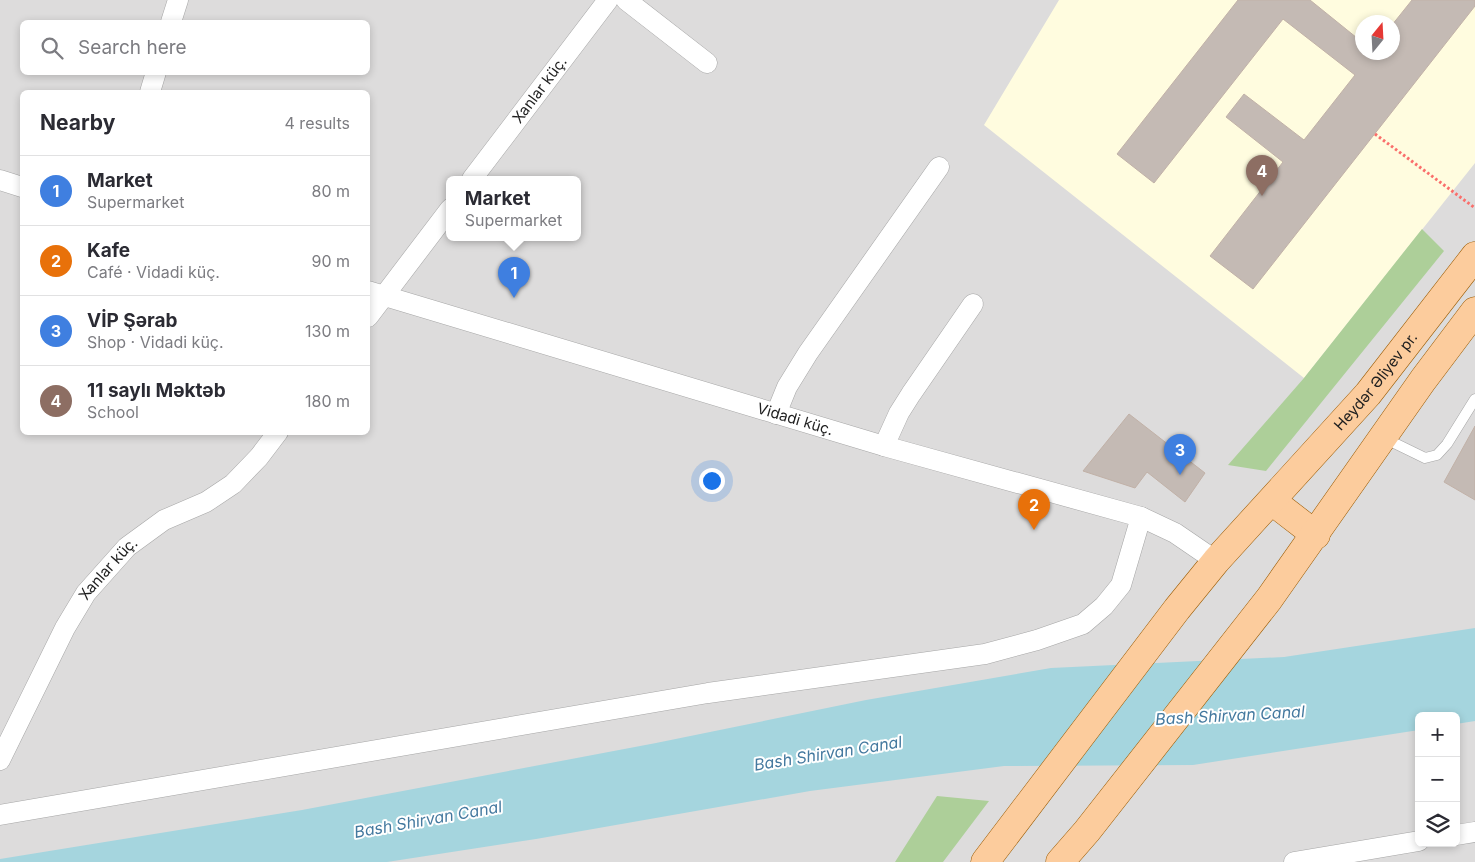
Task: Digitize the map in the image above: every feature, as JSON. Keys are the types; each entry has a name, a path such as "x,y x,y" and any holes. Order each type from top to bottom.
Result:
{"main road":[{"name":"Heydər Əliyev pr.","path":"985,862 1177,609 1216,561 1368,394 1475,256"},
{"path":"1060,862 1087,831 1269,599 1316,535 1422,380 1475,311"},
{"path":"1272,501 1316,535"}],"street":[{"path":"172,20 178,0"},
{"name":"Xanlar küç.","path":"474,176 608,0"},
{"path":"626,0 707,63"},
{"path":"151,90 155,75"},
{"path":"776,414 787,387 808,353 939,167"},
{"path":"0,180 20,186"},
{"path":"370,311 376,294 446,213"},
{"name":"Vidadi küç.","path":"376,294 884,446 1141,517 1175,533 1216,561"},
{"path":"884,446 911,394 973,304"},
{"name":"Xanlar küç.","path":"0,760 65,628 86,593 127,547 164,520 206,502 234,484 259,457 276,435"},
{"path":"0,815 708,693 985,654 1037,640 1083,624 1104,606 1121,585 1141,517"},
{"path":"1460,834 1475,832"},
{"path":"1294,862 1415,842"}],"lane":[{"path":"1383,438 1425,458 1437,455 1447,444 1475,399"}],"path":[{"path":"1375,134 1475,208"}],"shaded area":[{"path":"0,0 1475,0 1475,862 0,862"},
{"path":"1059,0 1475,0 1475,163 1304,378 984,125"}],"green space":[{"path":"1422,229 1444,251 1266,471 1228,465 1304,378"},
{"path":"937,796 989,801 943,862 895,862"}],"water":[{"name":"Bash Shirvan Canal","path":"1475,628 1475,721 1460,723 1460,712 1415,712 1415,731 1193,765 1004,766 810,791 536,839 387,862 0,862 0,859 302,810 656,743 866,700 1051,668 1284,657"}],"building":[{"path":"1238,0 1310,0 1355,36 1355,60 1400,60 1400,15 1412,0 1475,0 1475,6 1253,289 1210,256 1283,162 1226,117 1244,94 1304,140 1355,75 1283,19 1154,183 1117,154"},
{"path":"1129,414 1205,473 1185,502 1147,472 1135,488 1083,471"},
{"path":"1475,426 1475,500 1444,482"}],"place":[{"name":"11 saylı Məktəb","path":"1262,196"},
{"name":"Market","path":"514,298"},
{"name":"VİP Şərab","path":"1180,475"},
{"name":"Kafe","path":"1034,530"}]}
